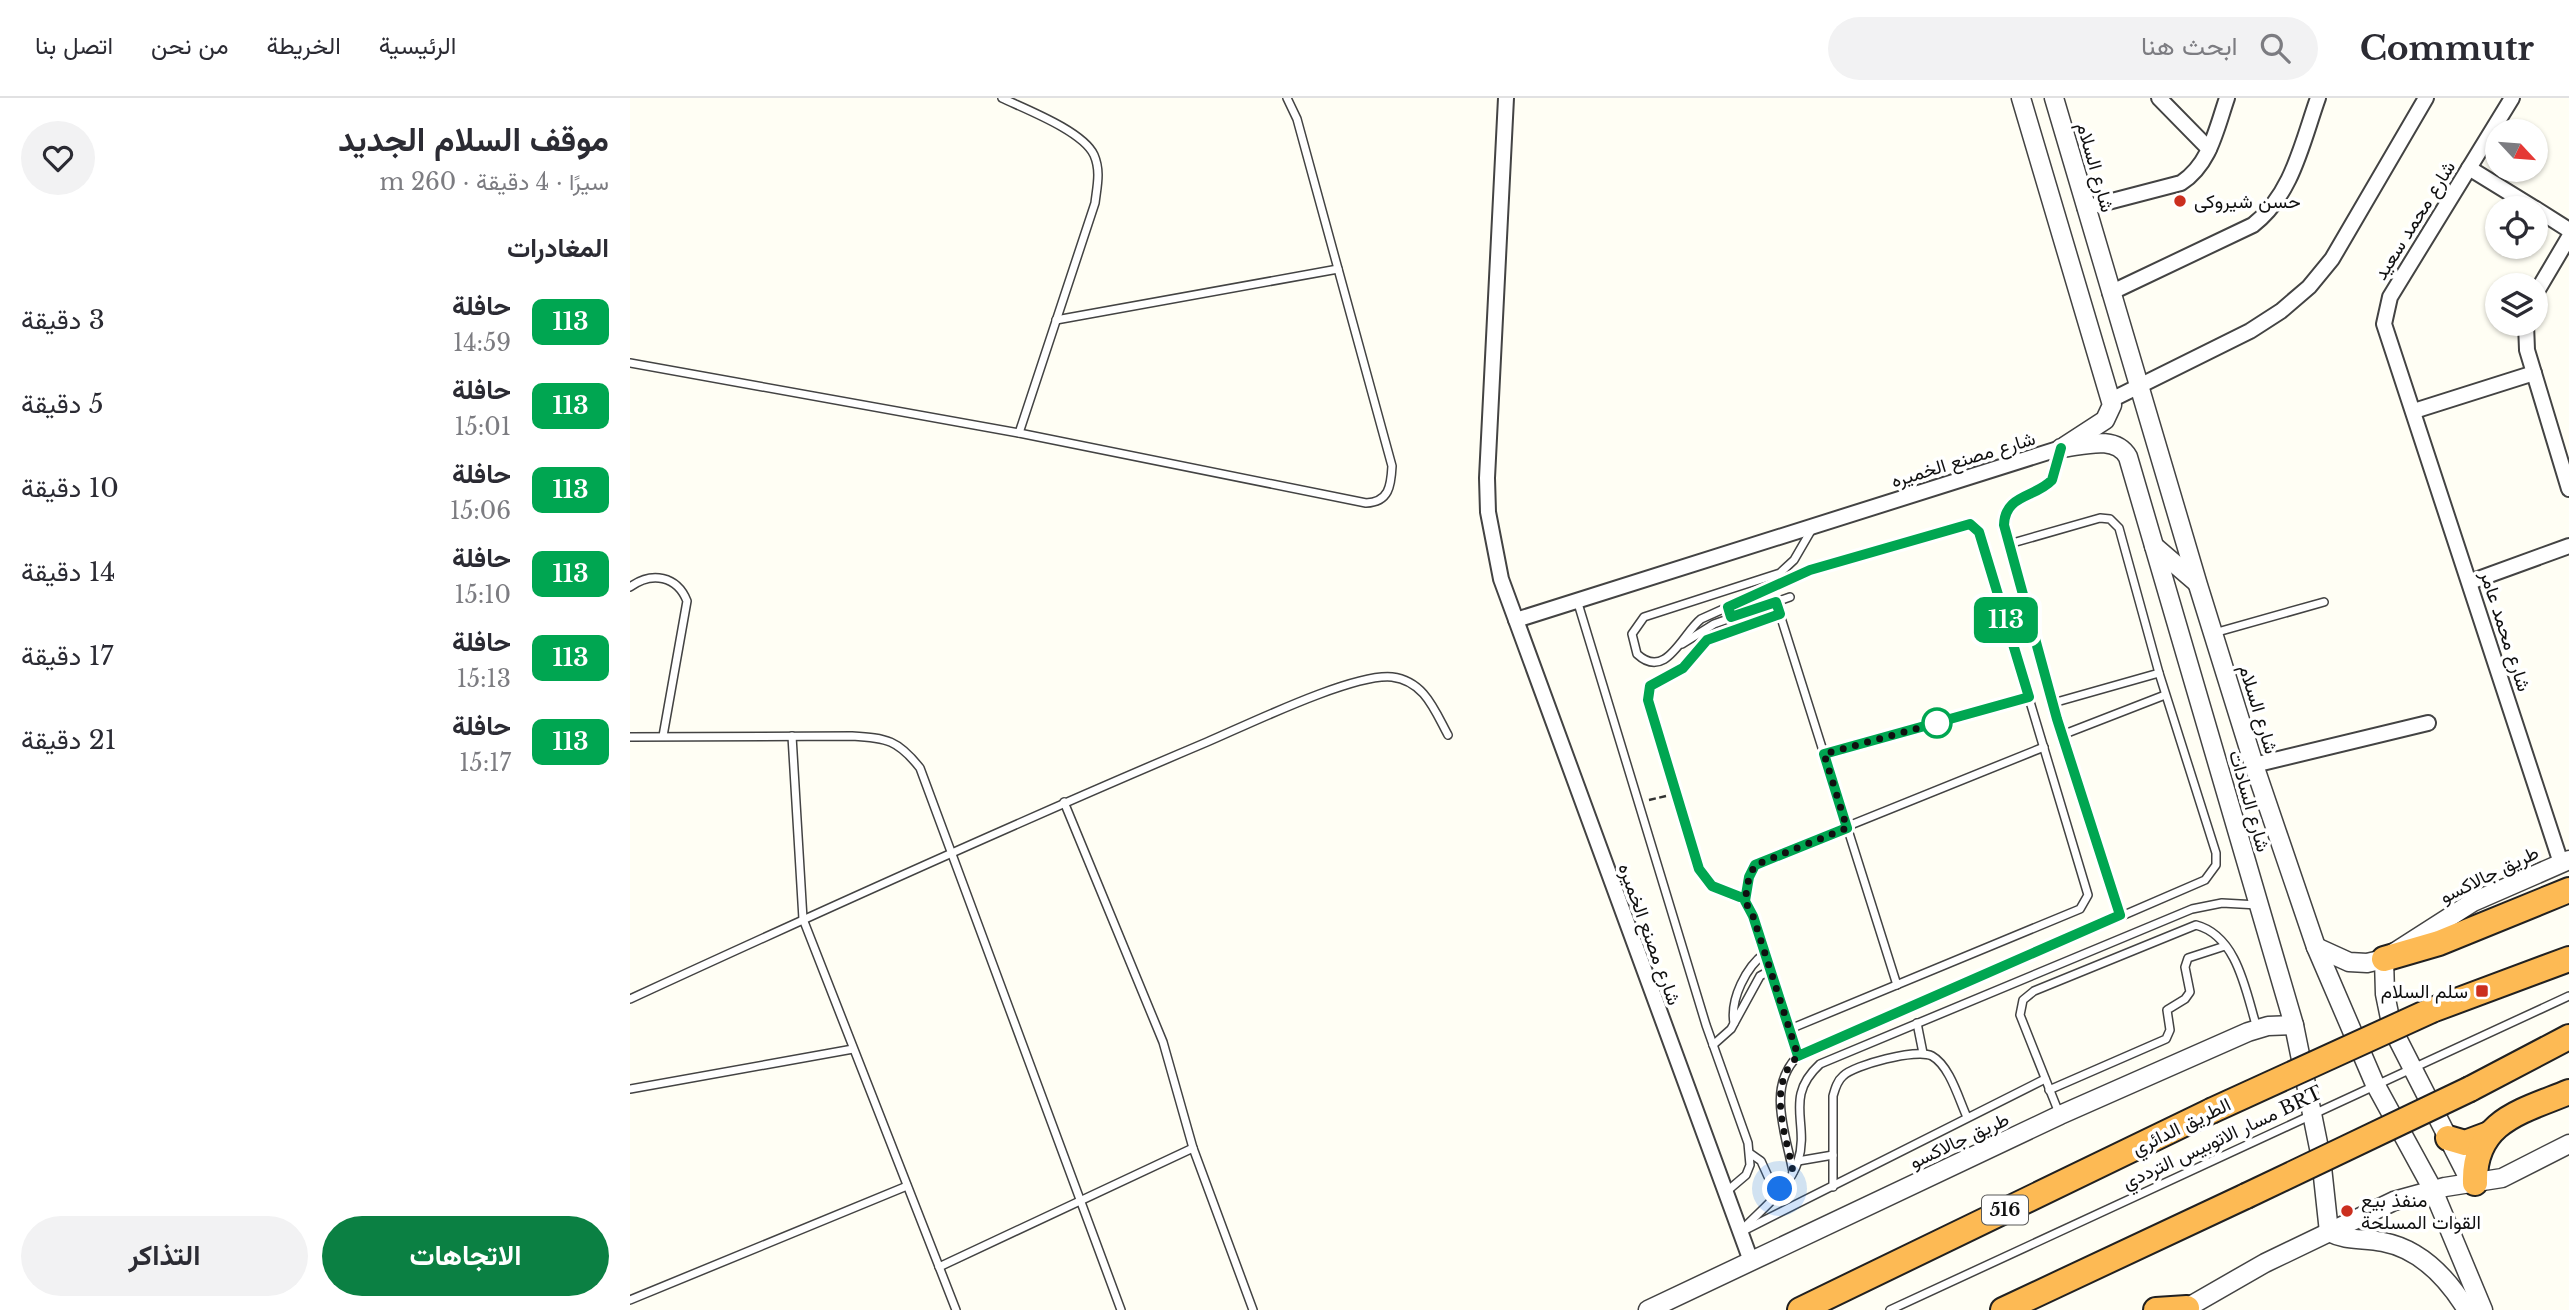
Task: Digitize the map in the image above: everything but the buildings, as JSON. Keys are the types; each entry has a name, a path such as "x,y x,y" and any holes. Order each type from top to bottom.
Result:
{"highway":[{"path":"2384,959 2439,943 2569,890"},
{"name":"الطريق الدائري","path":"1800,1310 2211,1111 2432,1010 2569,959"},
{"path":"2003,1310 2470,1089 2569,1037"},
{"path":"2448,1139 2465,1143 2489,1134 2514,1115 2569,1092"},
{"path":"2473,1183 2479,1152 2489,1134"},
{"path":"2156,1310 2186,1309"}],"street":[{"name":"شارع مصنع الخميره","path":"1506,98 1488,512 1501,579 1751,1261"},
{"path":"2021,98 2111,400 2111,411 2105,420 2061,448"},
{"name":"شارع السلام","path":"2054,98 2198,585 2254,765 2316,947 2374,1082 2433,1190 2483,1310"},
{"path":"2159,98 2209,149"},
{"path":"2085,208 2181,183 2194,174 2209,149 2227,98"},
{"path":"2110,293 2253,225 2269,213 2281,197 2318,98"},
{"path":"2111,400 2250,331 2281,311 2309,287 2332,259 2426,98"},
{"name":"شارع محمد سعيد","path":"2414,411 2384,324 2385,310 2390,296 2512,98"},
{"path":"2469,168 2514,196"},
{"path":"2548,217 2569,230"},
{"path":"2548,273 2569,237"},
{"path":"2526,336 2527,350 2569,489"},
{"path":"2414,411 2534,373"},
{"name":"شارع محمد عامر","path":"2414,411 2565,861"},
{"name":"شارع السادات","path":"2061,448 2105,443 2116,445 2125,452 2294,1025 2321,1158 2329,1232"},
{"name":"شارع مصنع الخميره","path":"1516,620 2061,448"},
{"path":"2154,546 2185,569 2198,585"},
{"path":"2470,582 2569,546"},
{"path":"2254,765 2428,723"},
{"name":"طريق جالاكسو","path":"2316,947 2348,962 2384,959 2473,902 2565,861"},
{"path":"2384,959 2385,994 2392,1027 2473,1183"},
{"name":"طريق جالاكسو","path":"1648,1310 2060,1115 2258,1029 2294,1025"},
{"path":"2186,1309 2265,1262 2394,1201 2513,1174 2569,1144"},
{"path":"2329,1232 2340,1238 2386,1242 2419,1257 2446,1281 2466,1310"}],"lane":[{"path":"1002,98 1012,100 1077,136 1093,153 1099,173 1095,203 1019,433"},
{"path":"630,363 1019,433 1366,503 1382,500 1389,492 1392,467 1297,119 1287,98"},
{"path":"1056,320 1338,269"},
{"path":"2061,448 2052,480 2009,506 2004,525 2062,735 2120,915"},
{"path":"1793,1172 1780,1093 1783,1075 1798,1056 2205,880 2216,865 2216,853 2165,695 2121,532 2114,522 2100,518 2009,544"},
{"path":"1790,1029 2080,909 2087,902 2087,889 1979,532 1970,524 1810,570 1701,619 1668,658 1649,662 1637,654 1632,634 1644,617 1780,573 1794,559 1813,526"},
{"path":"630,587 646,578 668,580 681,587 687,601 663,736"},
{"path":"1678,646 1702,630 1731,617 1790,597"},
{"path":"1577,600 1713,1045 1751,1154 1746,1175 1724,1193"},
{"path":"2213,633 2324,601"},
{"path":"1776,602 1897,985"},
{"path":"1728,607 1731,617"},
{"path":"1745,901 1712,886 1702,876 1648,700 1650,686 1683,668 1707,640 1780,614"},
{"path":"2053,703 2159,673"},
{"path":"630,999 1063,802 1314,696 1390,677 1414,683 1432,704 1448,735"},
{"path":"2062,735 2165,695"},
{"path":"1824,754 2029,697"},
{"path":"792,736 803,919 956,1310"},
{"path":"630,737 882,738 903,747 920,768 949,854 1121,1310"},
{"path":"1798,1056 1771,970 1745,901 1749,877 1759,862 2044,747"},
{"path":"1063,802 1163,1042 1181,1095 1193,1148 1253,1310"},
{"path":"1739,1233 1793,1172 1798,1161 1798,1099 1808,1076 1820,1064 2192,909 2222,903 2258,905"},
{"path":"2060,1115 2020,1015 2028,995 2188,926 2204,927 2225,946 2238,967 2258,1029"},
{"path":"2049,1090 2166,1039 2170,1030 2167,1010 2186,999 2190,992 2186,961 2190,956 2225,946"},
{"path":"1734,1024 1737,995 1750,970 1765,953"},
{"path":"1713,1045 1734,1024 1756,981 1771,970"},
{"name":"مسار الاتوبيس الترددي BRT","path":"1890,1310 2569,996"},
{"path":"1917,1023 1923,1053"},
{"path":"630,1089 853,1049"},
{"path":"1833,1187 1833,1096 1842,1077 1909,1053 1923,1053 1935,1058 1942,1066 1967,1117"},
{"path":"1739,1233 2045,1079"},
{"path":"939,1267 1193,1148"},
{"path":"1751,1154 1761,1161 1776,1194"},
{"path":"1798,1161 1833,1155"},
{"path":"630,1300 907,1186"}],"path":[{"path":"1639,803 1676,793"}],"bus line":[{"name":"113","path":"1740,897 1712,886 1699,869 1648,700 1650,686 1683,668 1707,640 1780,614 1776,602 1731,617 1728,607 1810,570 1970,524 1979,532 2029,697 1824,754 1847,828 1759,862 1749,877 1745,901 1753,916 1798,1056 1804,1051 2120,915 2057,719 2004,525 2006,512 2013,502 2043,488 2052,480 2061,448"}],"place":[{"name":"حسن شيروكى","path":"2180,201"},
{"name":"سلم السلام","path":"2482,991"},
{"name":"منفذ بيع القوات المسلحة","path":"2347,1211"}],"route":[{"path":"1780,1189 1793,1172 1780,1103 1780,1084 1788,1067 1798,1056 1753,916 1745,901 1749,877 1759,862 1847,828 1824,754 1937,723"}]}
